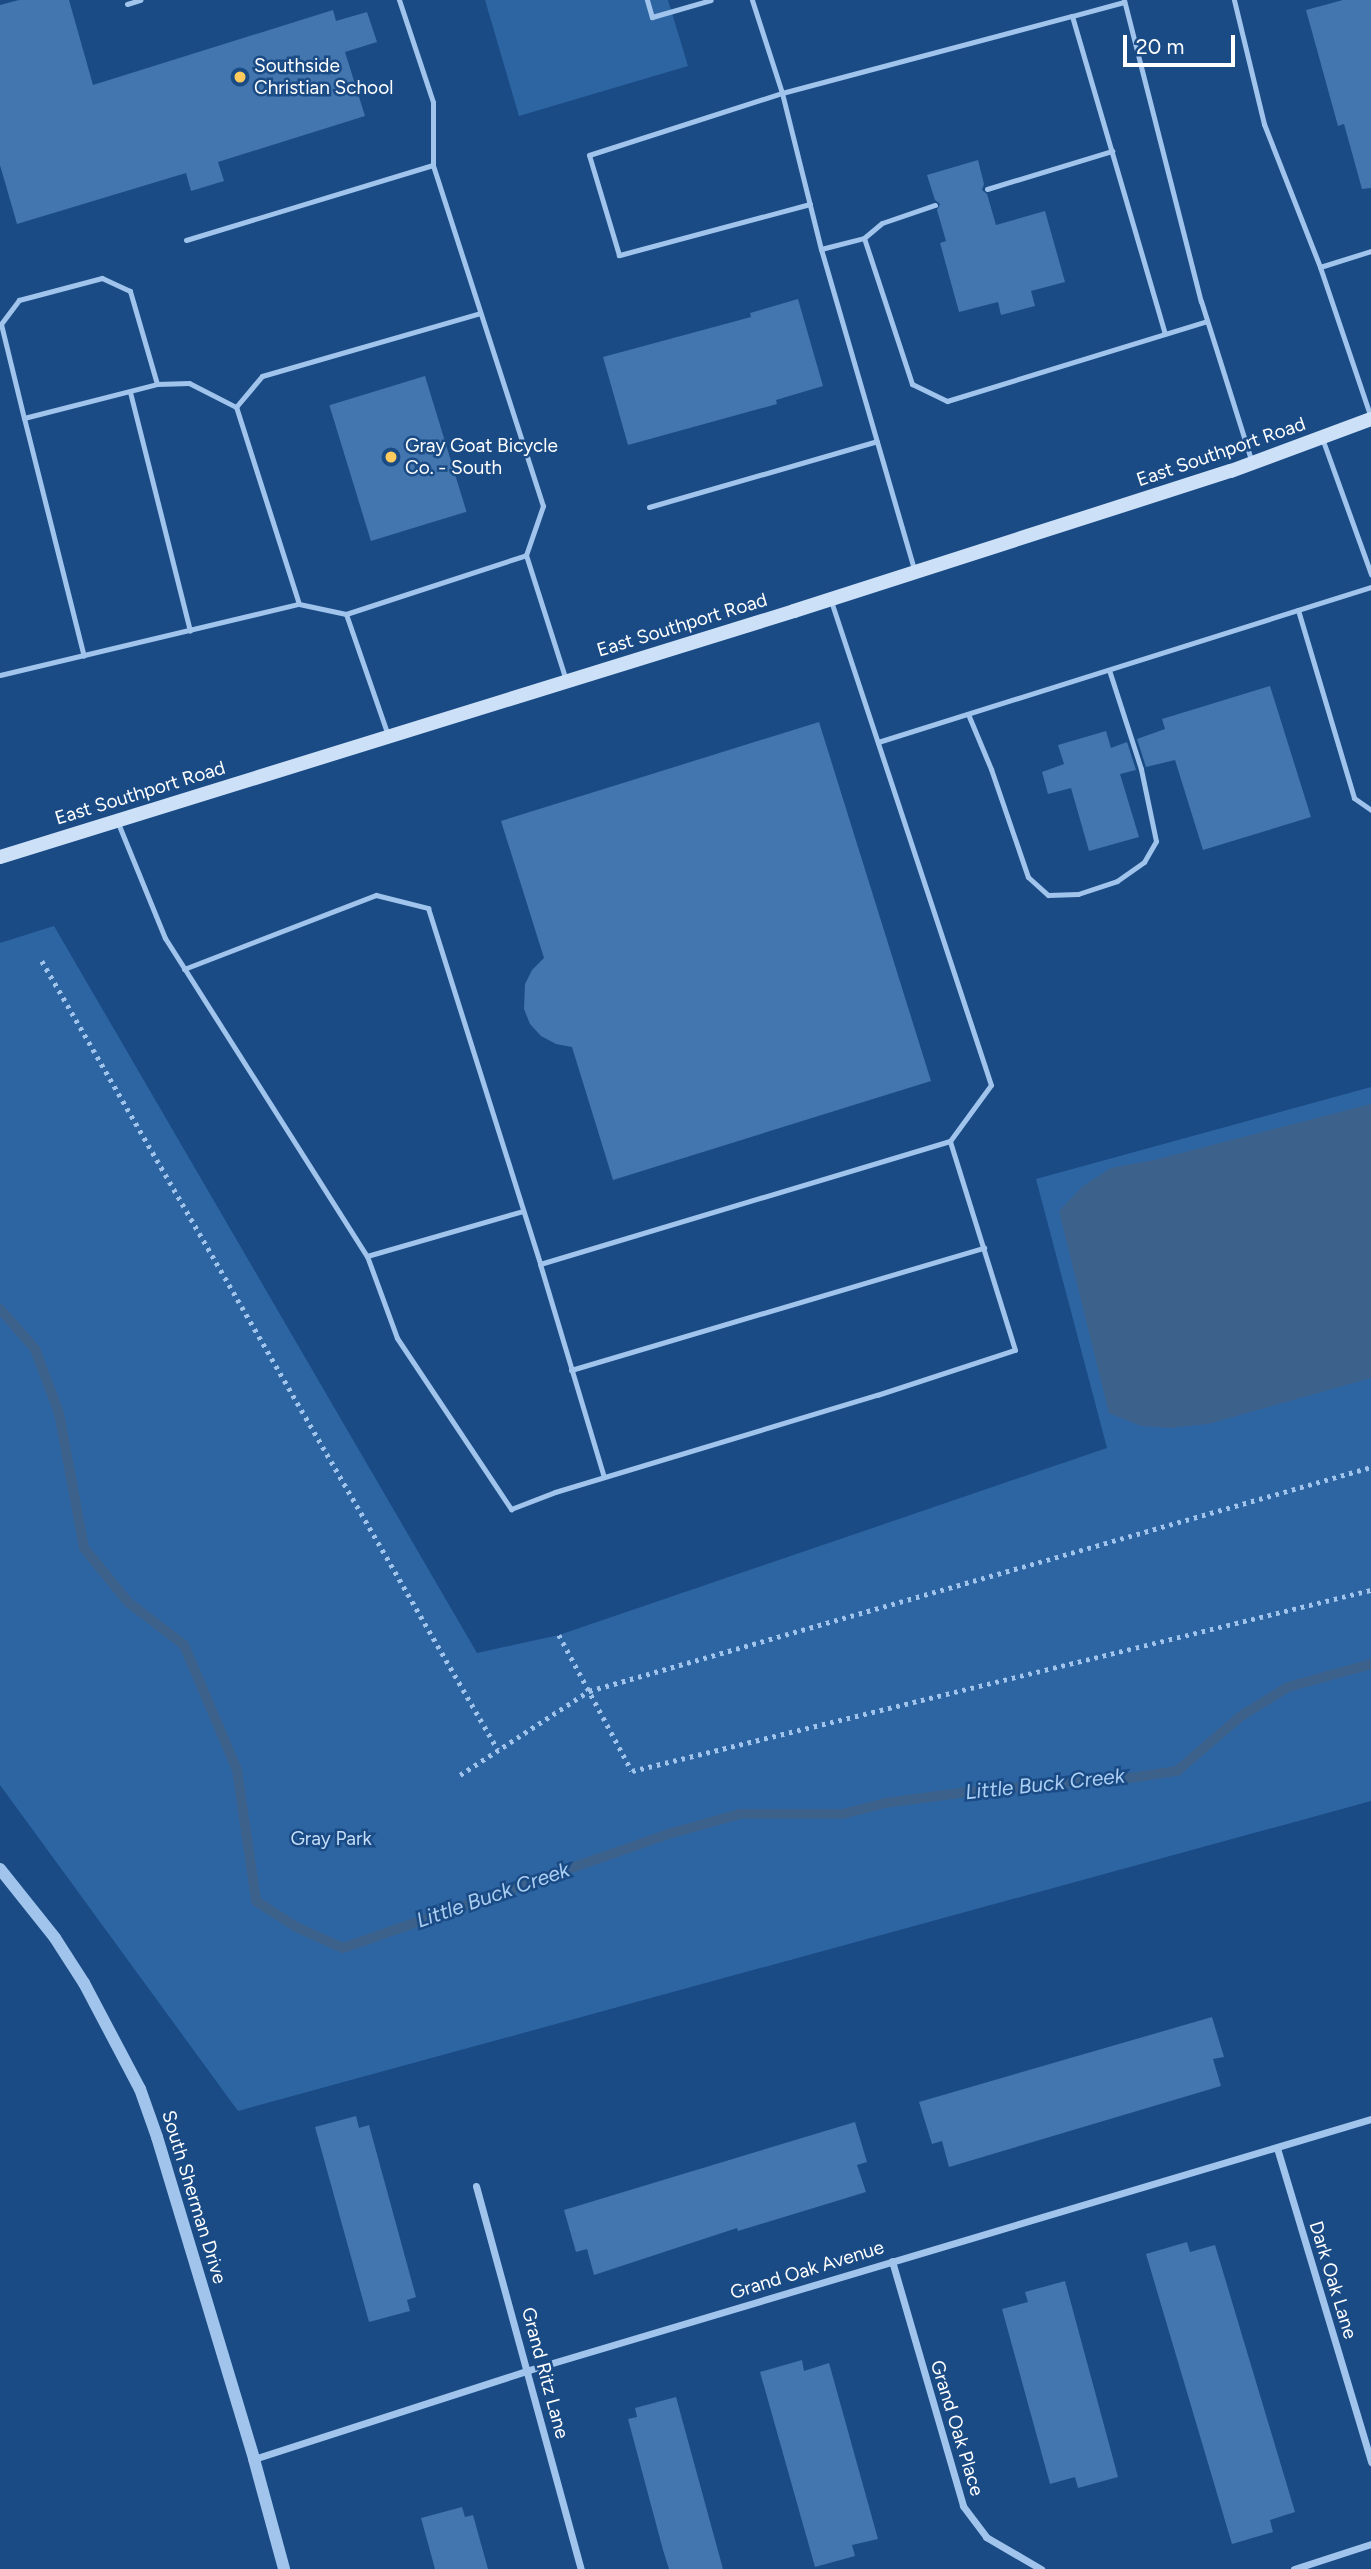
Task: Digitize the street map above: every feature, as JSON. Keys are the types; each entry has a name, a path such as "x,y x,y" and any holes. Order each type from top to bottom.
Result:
{"main road":[{"name":"East Southport Road","path":"0,857 831,599 1252,463 1371,419"}],"street":[{"name":"South Sherman Drive","path":"0,1868 55,1938 84,1983 139,2090 157,2137 254,2459 284,2569"},
{"name":"Grand Oak Avenue","path":"254,2459 528,2370 1371,2119"},
{"name":"Dark Oak Lane","path":"1277,2148 1371,2462"},
{"name":"Grand Ritz Lane","path":"476,2186 581,2569"},
{"name":"Grand Oak Place","path":"892,2261 954,2483 963,2506 986,2537 1041,2569"},
{"path":"1294,2569 1371,2544"}],"lane":[{"path":"127,4 140,0"},
{"path":"399,0 433,102 433,165 543,506 526,555 566,680"},
{"path":"647,0 652,17 711,0"},
{"path":"752,0 782,93 821,249 915,572"},
{"path":"1234,0 1264,124 1320,267 1371,419"},
{"path":"810,204 619,255 589,155 782,93 1124,1 1207,321 1252,463"},
{"path":"1072,16 1165,334"},
{"path":"987,190 1112,151"},
{"path":"186,240 433,165"},
{"path":"821,249 864,238 882,223 935,205"},
{"path":"864,238 912,384 947,401 1207,321"},
{"path":"1320,267 1371,251"},
{"path":"84,656 1,324 19,300 102,278 130,291 157,384"},
{"path":"236,407 262,376 480,313"},
{"path":"24,418 157,384 189,383 236,407 299,604"},
{"path":"130,392 190,631"},
{"path":"1322,438 1371,574"},
{"path":"649,507 877,441"},
{"path":"0,675 299,604 346,614 526,555"},
{"path":"878,742 1371,587"},
{"path":"540,1264 950,1141 991,1085 831,599"},
{"path":"1298,610 1354,798 1371,810"},
{"path":"346,614 388,735"},
{"path":"968,714 991,769 1028,877 1048,895 1091,890 1117,881 1144,862 1156,841 1141,769 1109,670"},
{"path":"117,820 165,939 367,1256 397,1338 511,1509 604,1477 877,1395 1015,1350 950,1141"},
{"path":"184,969 376,895 428,908 604,1477"},
{"path":"367,1256 523,1211"},
{"path":"571,1370 984,1248"}],"path":[{"path":"42,961 498,1750"},
{"path":"460,1775 589,1691 1371,1467"},
{"path":"559,1635 632,1771 1371,1590"}],"green space":[{"path":"485,0 668,0 688,66 519,116"},
{"name":"Gray Park","path":"54,926 477,1653 559,1635 1107,1448 1036,1179 1371,1087 1371,1801 238,2111 0,1785 0,943"}],"shaded area":[{"path":"1371,1104 1371,1378 1208,1424 1170,1428 1141,1426 1109,1413 1059,1211 1083,1186 1111,1168 1154,1160"}],"building":[{"path":"19,0 69,0 93,85 333,10 336,21 367,12 377,42 345,52 365,116 218,162 224,181 191,191 186,173 17,224 0,165 0,5"},
{"path":"1343,0 1371,0 1371,188 1362,189 1344,124 1338,126 1306,10"},
{"path":"978,160 984,184 982,190 987,194 996,225 1045,211 1065,282 1031,291 1035,306 1001,315 998,302 959,312 940,243 946,241 937,210 940,204 935,200 927,175"},
{"path":"798,299 823,386 776,400 777,404 628,445 603,357 751,317 750,313"},
{"path":"425,376 467,512 371,541 329,405"},
{"path":"1270,686 1311,817 1203,850 1175,760 1146,767 1137,739 1165,729 1162,719"},
{"path":"819,722 931,1081 613,1180 572,1047 556,1044 541,1036 530,1024 524,1009 525,984 532,970 544,958 501,821"},
{"path":"1106,731 1111,748 1127,742 1136,770 1120,774 1139,837 1089,851 1071,788 1048,794 1042,772 1064,764 1058,745"},
{"path":"1212,2017 1224,2057 1213,2059 1221,2086 949,2167 942,2141 932,2144 919,2102"},
{"path":"356,2116 359,2128 369,2125 416,2297 407,2300 410,2311 369,2322 315,2127"},
{"path":"855,2122 867,2162 857,2165 866,2192 738,2231 737,2228 594,2275 587,2249 576,2252 564,2210"},
{"path":"1187,2242 1190,2252 1215,2245 1295,2512 1270,2520 1273,2532 1232,2544 1146,2254"},
{"path":"1065,2281 1118,2477 1078,2488 1075,2477 1050,2484 1002,2309 1028,2302 1025,2292"},
{"path":"802,2360 804,2371 829,2363 878,2539 852,2545 855,2556 815,2567 760,2372"},
{"path":"676,2397 723,2569 669,2569 663,2550 628,2419 637,2417 635,2408"},
{"path":"462,2507 465,2517 473,2515 488,2569 435,2569 421,2518"}],"waterway":[{"name":"Little Buck Creek","path":"0,1309 35,1349 59,1413 84,1548 128,1602 184,1645 237,1770 256,1901 296,1927 343,1948 672,1833 740,1814 843,1814 885,1803 975,1791 1130,1778 1177,1771 1241,1716 1288,1687 1371,1664"}],"place":[{"name":"Southside Christian School","path":"240,77"},
{"name":"Gray Goat Bicycle Co. - South","path":"391,457"}]}
